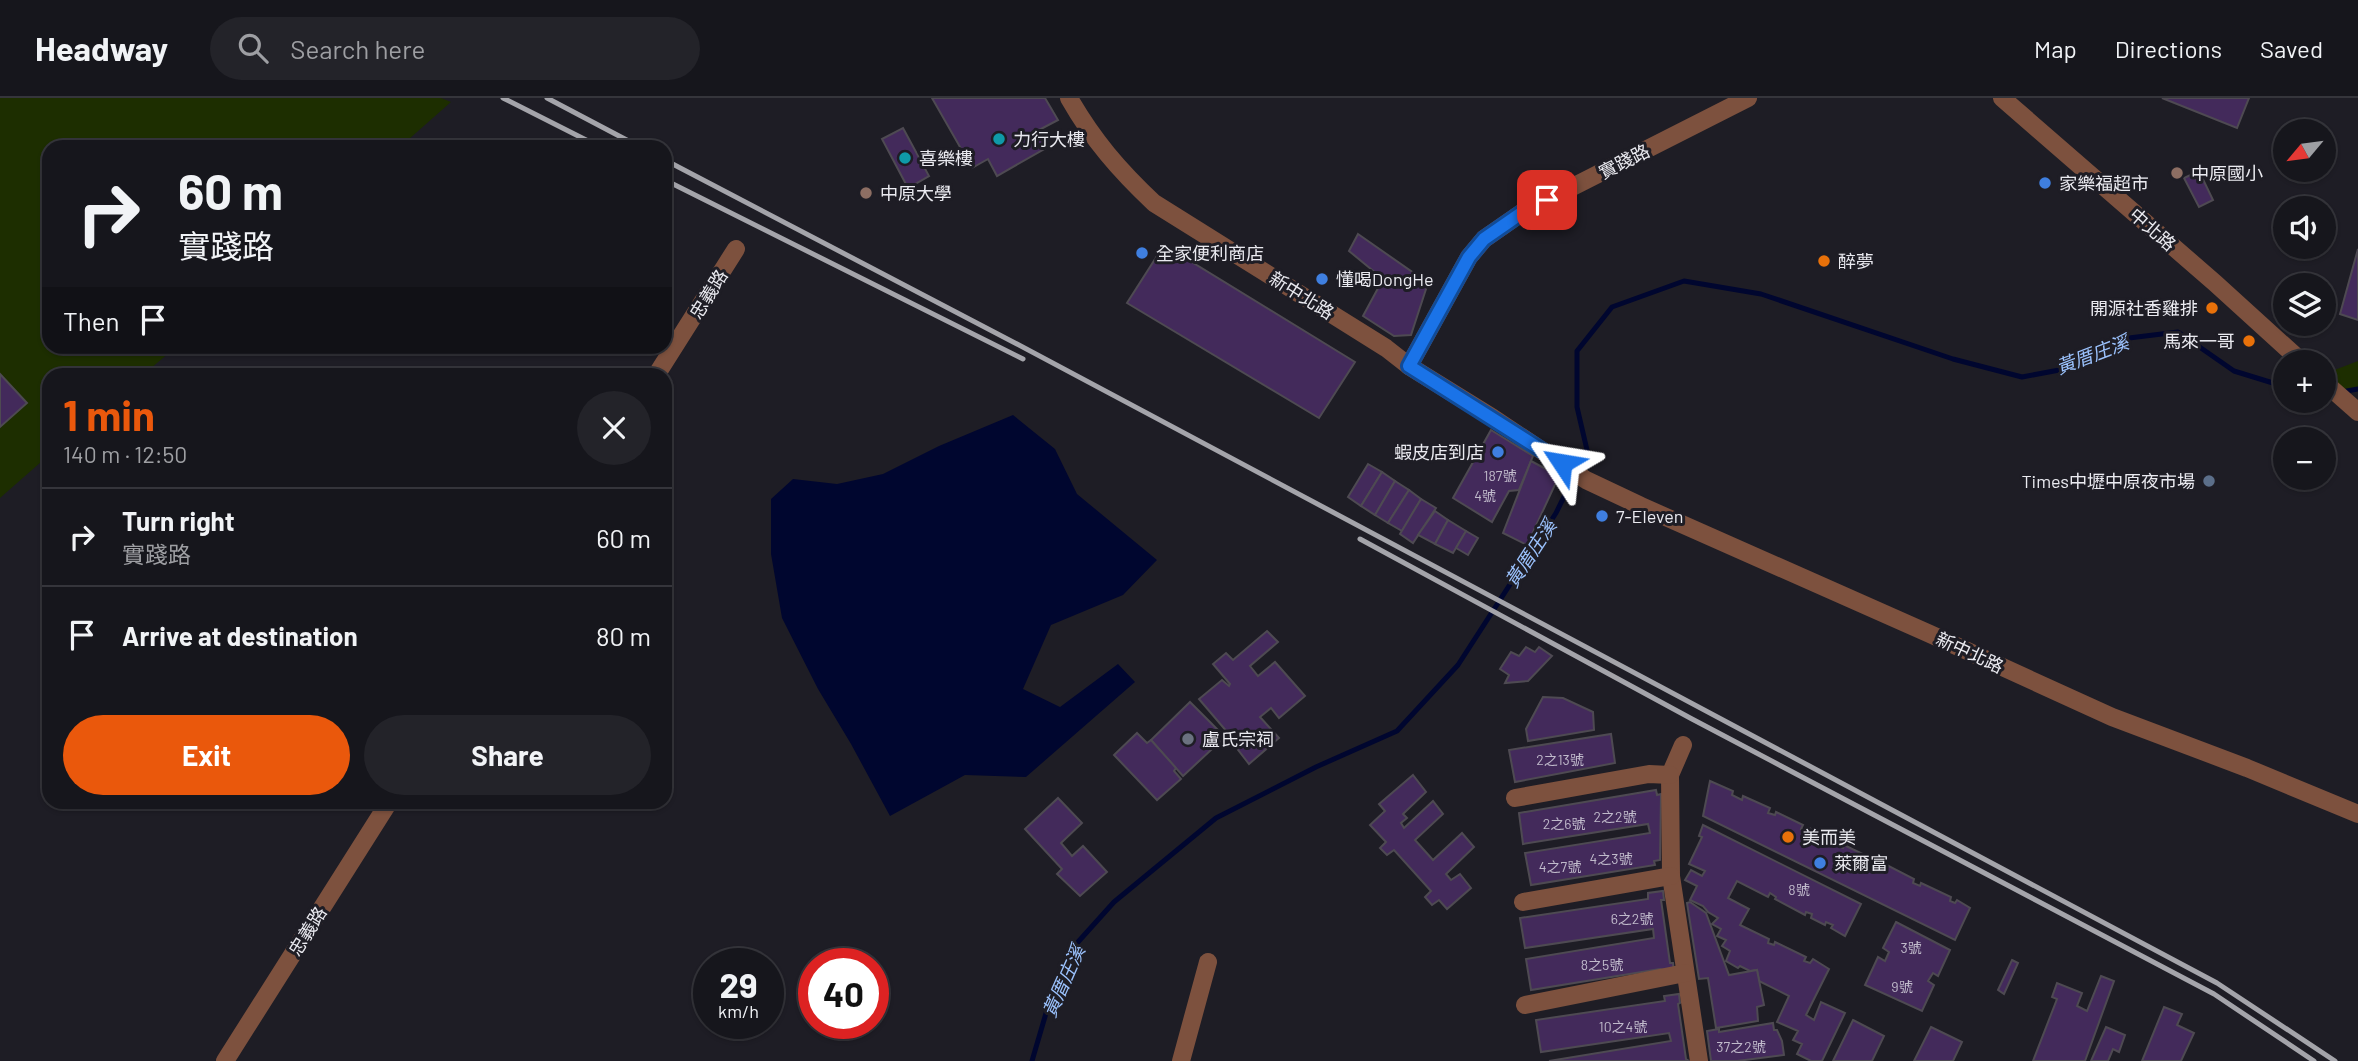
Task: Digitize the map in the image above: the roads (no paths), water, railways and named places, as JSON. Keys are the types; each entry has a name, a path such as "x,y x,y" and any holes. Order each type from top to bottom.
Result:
{"street":[{"name":"新中北路","path":"1069,98 1090,134 1122,173 1154,203 1386,348 1409,366 1586,480 2112,718 2247,768 2358,814"},
{"name":"實踐路","path":"1409,366 1469,257 1484,239 1523,212 1748,98"},
{"name":"中北路","path":"2002,98 2289,350"},
{"name":"忠義路","path":"672,350 736,249"},
{"path":"2336,393 2355,410"},
{"path":"1683,745 1671,775 1671,876 1699,1061"},
{"path":"1515,798 1649,774 1671,775"},
{"name":"忠義路","path":"225,1061 385,809"},
{"path":"1523,902 1671,876"},
{"path":"1181,1061 1208,962"},
{"path":"1525,1005 1685,973"}],"water":[{"path":"1013,415 1055,449 1077,494 1157,560 1123,595 1051,625 1023,689 1060,707 1118,664 1135,682 1026,777 965,775 890,816 818,689 782,618 771,554 771,499 793,479 837,484 883,474 939,446"}],"waterway":[{"name":"黃厝庄溪","path":"1032,1061 1049,1003 1078,942 1114,902 1216,818 1316,767 1397,731 1458,665 1556,513 1587,450 1577,407 1577,351 1612,307 1684,281 1761,294 1953,359 2022,377 2070,368 2129,338 2178,332 2234,371 2273,383"},
{"path":"2341,392 2358,389"}],"railway":[{"path":"503,98 586,140"},
{"path":"547,98 627,140"},
{"path":"672,164 1017,344 2217,983 2335,1061"},
{"path":"672,184 1023,359"},
{"path":"1360,539 1692,719 2214,994 2314,1061"}],"place":[{"name":"力行大樓","path":"999,139"},
{"name":"喜樂樓","path":"905,158"},
{"name":"中原國小","path":"2177,173"},
{"name":"家樂福超市","path":"2045,183"},
{"name":"中原大學","path":"866,193"},
{"name":"全家便利商店","path":"1142,253"},
{"name":"醉夢","path":"1824,261"},
{"name":"懂喝DongHe","path":"1322,279"},
{"name":"開源社香雞排","path":"2212,308"},
{"name":"馬來一哥","path":"2249,341"},
{"name":"蝦皮店到店","path":"1498,452"},
{"name":"Times中壢中原夜市場","path":"2209,481"},
{"name":"7-Eleven","path":"1602,516"},
{"name":"盧氏宗祠","path":"1188,739"},
{"name":"美而美","path":"1788,837"},
{"name":"萊爾富","path":"1820,863"}]}
